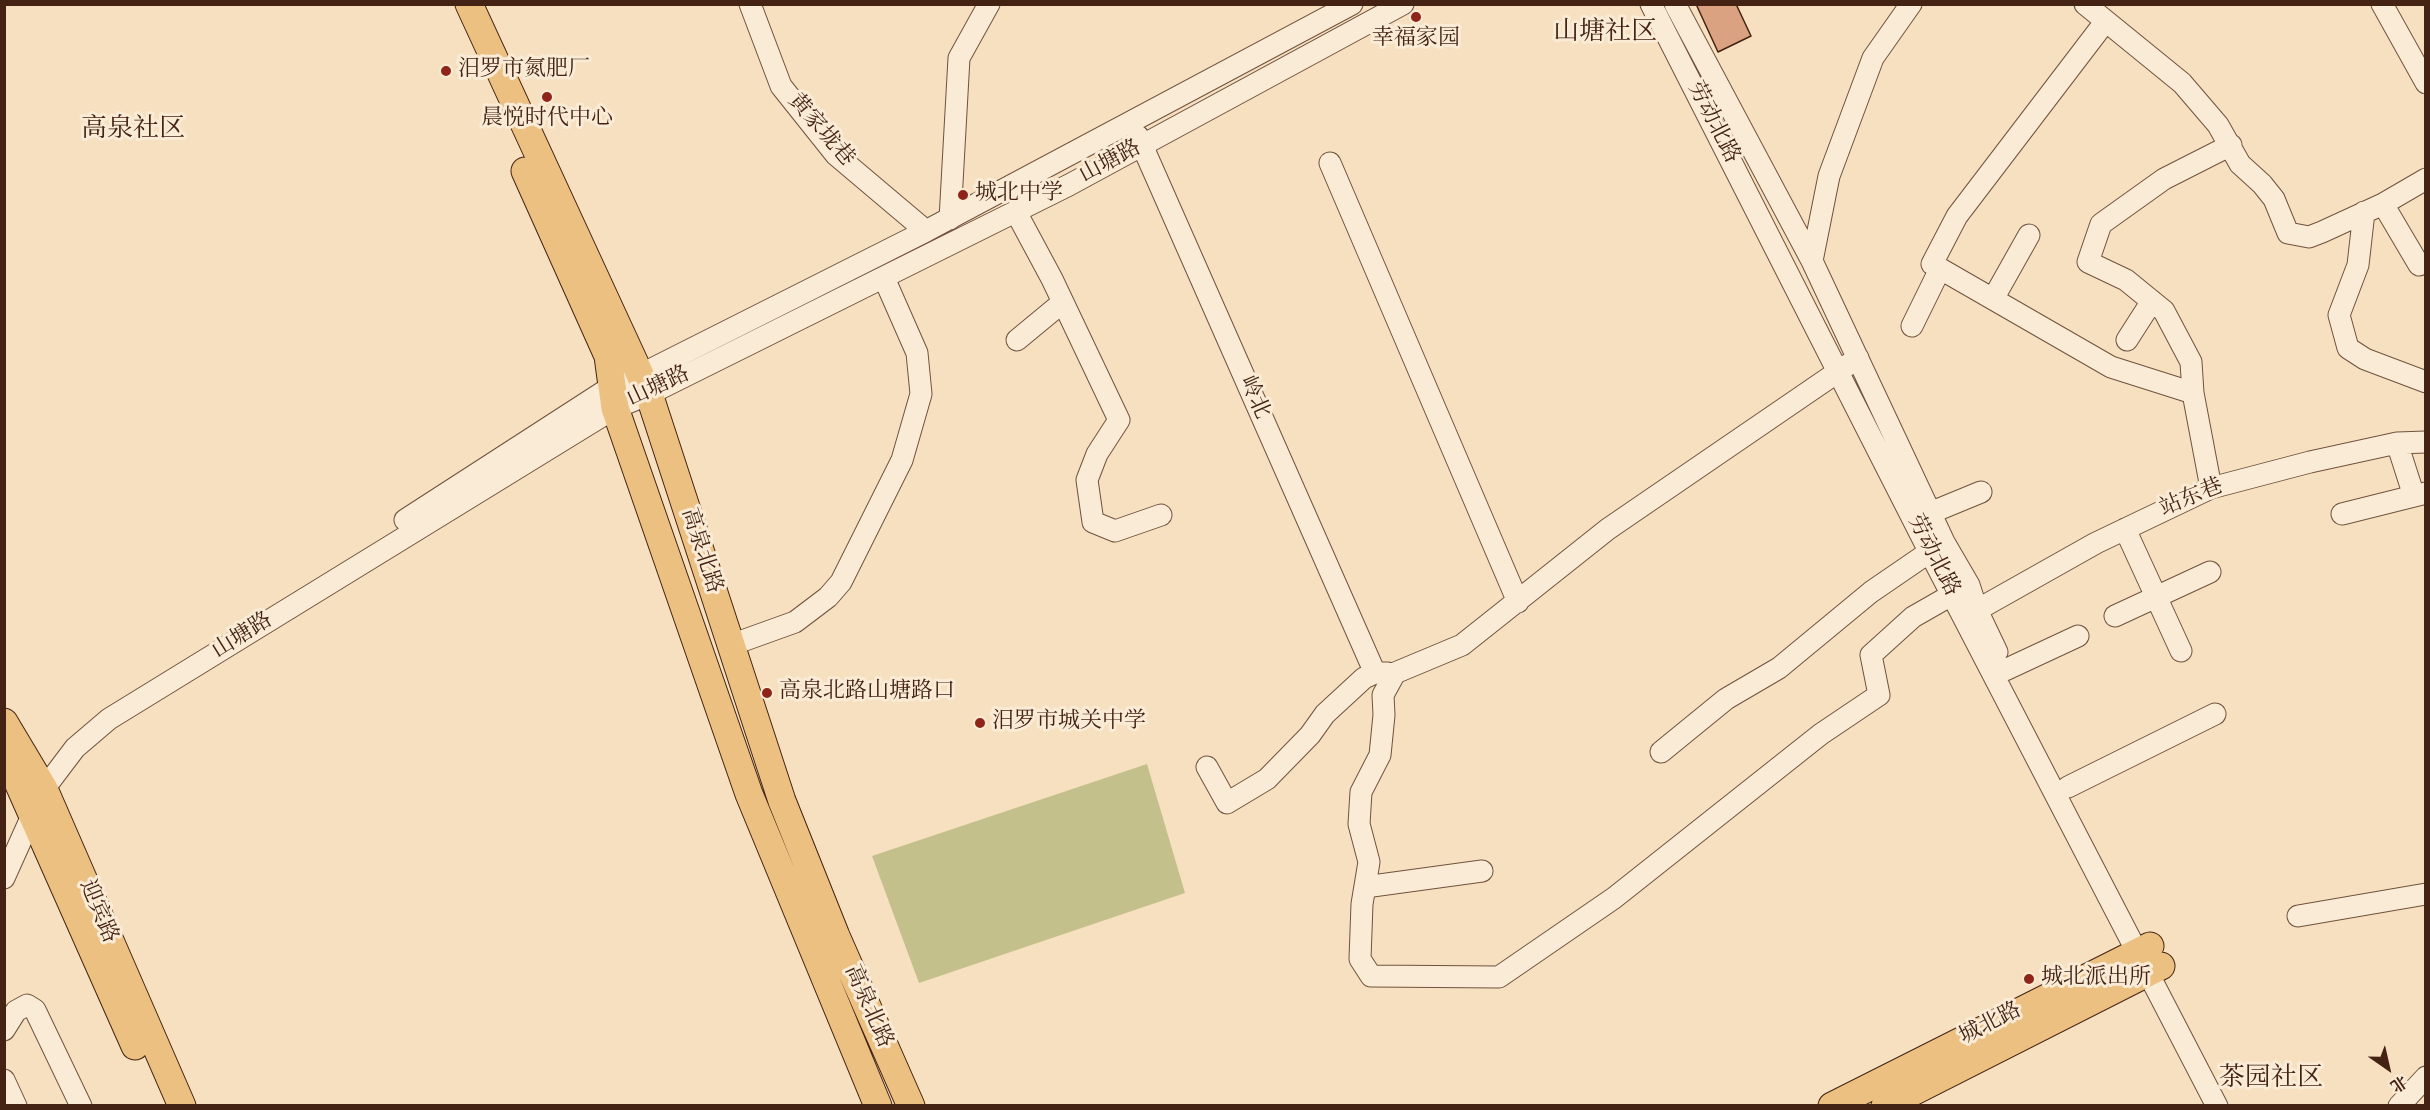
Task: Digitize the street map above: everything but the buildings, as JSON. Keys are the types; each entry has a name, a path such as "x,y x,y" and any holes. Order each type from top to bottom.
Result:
{"main road":[{"name":"高泉北路","path":"451,4 608,356 614,396 749,794 878,1106"},
{"name":"高泉北路","path":"468,4 644,385 786,812 836,936 911,1106"},
{"name":"迎宾路","path":"4,722 35,795 182,1106"},
{"name":"迎宾路","path":"4,751 35,795 87,940 162,1106"},
{"name":"城北路","path":"1832,1106 2149,959"},
{"name":"城北路","path":"1885,1106 2149,959"}],"street":[{"name":"黄家垅巷","path":"750,4 781,86 836,155 926,231"},
{"path":"950,219 959,58 989,4"},
{"name":"山塘路","path":"644,385 926,231 1352,4"},
{"name":"山塘路","path":"4,855 35,795 75,748 109,719 614,396 644,385 884,278 1016,213 1142,147 1403,4"},
{"name":"劳动北路","path":"1651,4 1839,372 1960,590 2149,959 2232,1106"},
{"name":"劳动北路","path":"1675,4 1812,261 1930,513 1936,547"},
{"path":"1812,261 1829,176 1873,58 1911,4"},
{"path":"2085,4 2182,83 2218,125 2240,164 2262,184 2274,199 2288,233 2309,237 2373,208 2426,179"},
{"path":"2382,4 2426,83"},
{"path":"2105,22 1957,216 1932,264 2111,367 2193,393"},
{"name":"岭北","path":"1132,121 1385,673"},
{"path":"2211,488 2193,393 2191,362 2164,311 2126,280 2088,262 2101,224 2164,179 2231,146"},
{"path":"1330,163 1518,602"},
{"path":"2373,208 2419,265"},
{"path":"2373,208 2358,265 2339,315 2348,348 2366,359 2426,382"},
{"path":"1016,213 1063,302 1119,420 1097,454 1087,480 1093,522 1115,531 1161,515"},
{"path":"1993,299 2029,235"},
{"path":"1912,326 1940,269"},
{"path":"731,645 795,622 828,597 841,582 902,460 921,394 917,353 884,278"},
{"path":"2127,340 2152,301"},
{"path":"1017,340 1063,302"},
{"path":"1207,767 1227,803 1267,779 1310,735 1325,714 1364,678 1385,673 1462,645 1608,529 1858,358"},
{"name":"站东巷","path":"1977,610 2125,529 2211,488 2310,462 2397,443 2426,442"},
{"path":"2342,514 2420,495 2397,443"},
{"path":"1930,513 1982,492"},
{"path":"2125,529 2181,651"},
{"path":"1661,752 1726,699 1779,668 1871,592 1936,547"},
{"path":"2115,616 2210,572"},
{"path":"1385,673 1380,755 1361,792 1359,824 1369,862 1362,904 1360,959 1371,976 1499,977 1614,898 1821,734 1879,695 1871,654 1913,617 1960,590"},
{"name":"劳动北路","path":"1960,590 1977,610 2005,670 2068,787 2217,1106"},
{"path":"2005,670 2078,636"},
{"path":"2068,787 2215,714"},
{"name":"山塘路","path":"4,878 35,795"},
{"path":"1365,887 1482,871"},
{"path":"2298,916 2426,894"},
{"path":"4,1030 16,1011 27,1005 35,1010 81,1106"},
{"path":"2399,1106 2426,1077"},
{"path":"4,1080 16,1106"}],"shaded area":[{"path":"1147,764 1185,893 919,983 872,856"}],"place":[{"name":"幸福家园","path":"1416,17"},
{"name":"汨罗市氮肥厂","path":"446,71"},
{"name":"晨悦时代中心","path":"547,97"},
{"name":"城北中学","path":"963,195"},
{"name":"高泉北路山塘路口","path":"767,693"},
{"name":"汨罗市城关中学","path":"980,723"},
{"name":"城北派出所","path":"2029,979"}],"district":[{"name":"山塘社区","path":"1605,34"},
{"name":"高泉社区","path":"133,131"},
{"name":"茶园社区","path":"2271,1080"}]}
